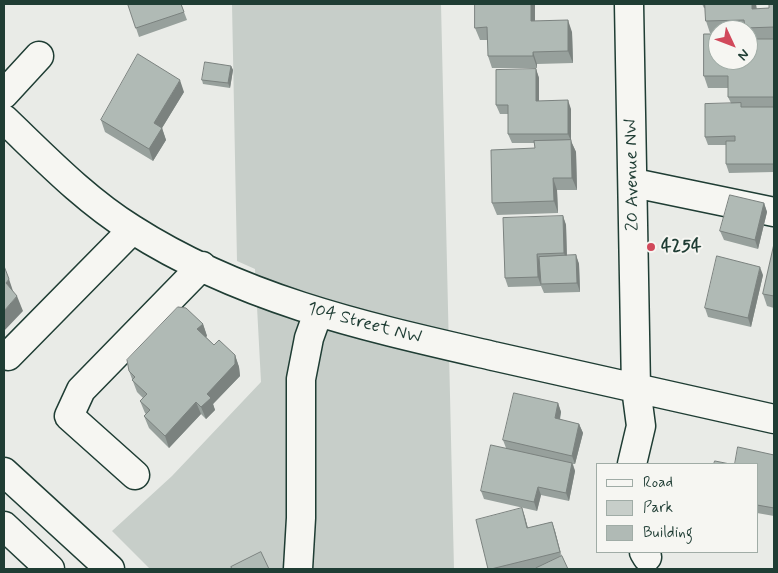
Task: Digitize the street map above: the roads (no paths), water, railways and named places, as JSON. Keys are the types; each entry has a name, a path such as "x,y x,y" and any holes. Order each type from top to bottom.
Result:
{"main road":[{"name":"20 Avenue NW","path":"629,4 634,183 636,388 642,426 632,463"},
{"path":"4,94 39,56"},
{"name":"104 Street NW","path":"4,119 80,191 132,230 202,266 265,295 318,313 383,331 774,419"},
{"path":"634,183 774,212"},
{"path":"8,356 132,230"},
{"path":"135,475 69,416 81,390 202,266"},
{"path":"298,569 301,518 301,379 309,338 318,313"},
{"path":"4,472 110,569"},
{"path":"4,526 50,569"}],"place":[{"name":"4254","path":"651,247"}]}
